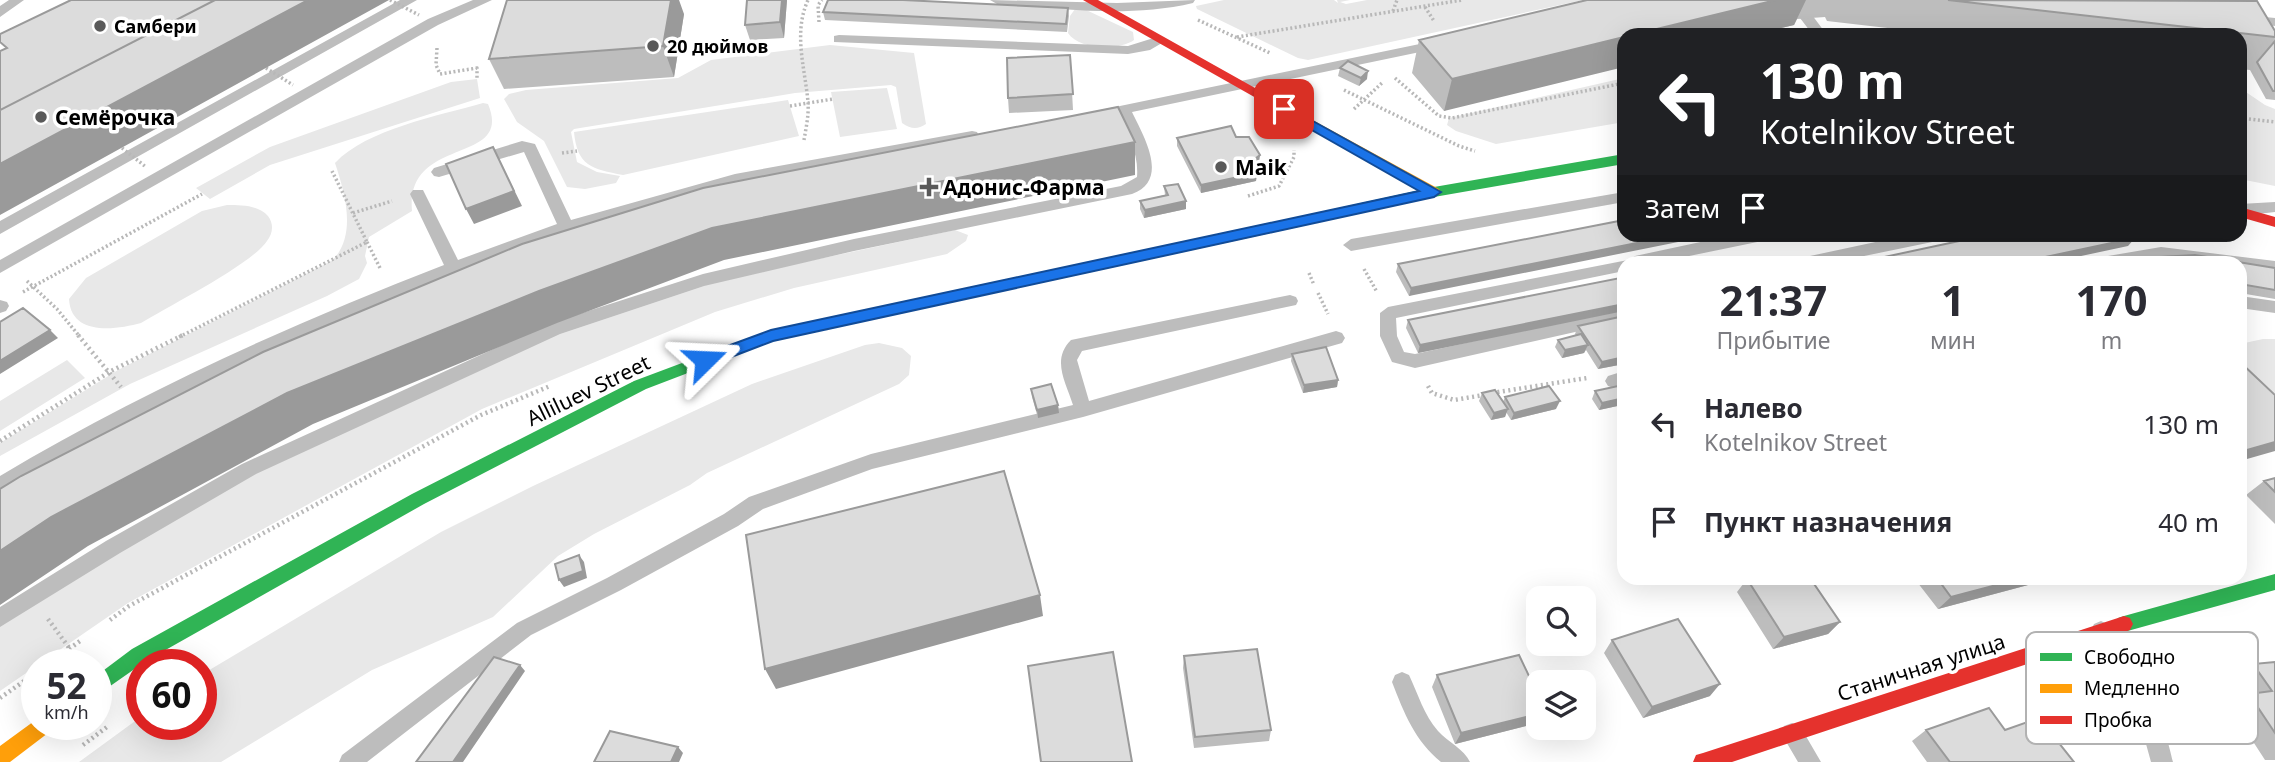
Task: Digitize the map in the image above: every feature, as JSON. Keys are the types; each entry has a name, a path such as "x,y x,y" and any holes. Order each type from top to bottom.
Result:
{"main road":[{"path":"1093,2 1434,192"},
{"name":"Alliluev Street","path":"112,675 139,655 418,499 640,386 771,336 1434,192 1617,160"},
{"path":"2247,213 2275,222"},
{"name":"Станичная улица","path":"2095,632 2275,582"},
{"name":"Станичная улица","path":"1703,762 2026,655"},
{"path":"0,758 24,740"}],"lane":[{"path":"0,13 17,0"},
{"path":"0,229 410,0"},
{"path":"0,267 433,22 485,0"},
{"path":"997,0 1164,5 1188,0"},
{"path":"1807,18 1815,28"},
{"path":"2235,18 2275,22"},
{"path":"839,39 1128,50 1145,47 1160,40"},
{"path":"1083,117 1124,111 1449,42"},
{"path":"0,618 113,547 249,469 554,329 702,280 854,245 1110,194 1140,185 1146,166 1124,111"},
{"path":"0,485 135,408 391,291 453,266 566,226 703,187 802,165 988,134"},
{"path":"439,172 522,146 530,148 566,226"},
{"path":"418,194 453,266"},
{"path":"1351,245 1617,198"},
{"path":"2247,210 2275,207"},
{"path":"1663,256 1729,242"},
{"path":"1838,256 1904,242"},
{"path":"2143,256 2161,253 2185,256"},
{"path":"2247,264 2275,267"},
{"path":"1617,266 1388,313 1386,327 1388,342 1398,357 1415,361 1617,317"},
{"path":"1083,410 1068,360 1069,353 1077,345 1290,301"},
{"path":"2247,303 2275,307"},
{"path":"350,762 524,629 614,584 731,520 756,503 871,462 1083,410 1336,338"},
{"path":"1402,682 1422,731 1432,743 1459,762"},
{"path":"1792,733 1811,762"},
{"path":"2157,744 2162,762"}],"path":[{"path":"390,0 419,15"},
{"path":"802,165 808,103 801,29 803,7 808,0"},
{"path":"1393,12 1397,0"},
{"path":"1236,37 1462,0"},
{"path":"1164,5 1236,37 1459,146 1481,153"},
{"path":"266,68 293,85"},
{"path":"440,74 477,68 477,79"},
{"path":"1327,133 1392,75 1439,116 1452,118 1617,84"},
{"path":"790,106 832,99"},
{"path":"2247,119 2275,122"},
{"path":"122,148 146,167"},
{"path":"1284,175 1294,157"},
{"path":"0,441 111,371 367,242 332,171"},
{"path":"1,306 202,194"},
{"path":"353,213 418,194"},
{"path":"1361,263 1380,299"},
{"path":"1309,274 1338,336 1336,338"},
{"path":"57,309 111,371"},
{"path":"1432,393 1454,400 1579,377 1617,380"},
{"path":"0,698 21,683"},
{"path":"82,746 114,722"}],"shaded area":[{"path":"1224,0 1334,0 1338,3 1337,0 1350,0 1340,2 1346,4 1367,0 1583,0 1308,60 1298,58 1197,9 1196,6"},
{"path":"1075,9 1084,9 1133,32 1134,40 1119,46 1100,47 1073,39 1068,33 1070,16"},
{"path":"830,45 914,53 926,124 914,128 902,123 896,87 891,85 795,93 574,129 571,132 577,162 597,172 620,176 616,183 585,189 567,187 544,141 517,122 504,99 509,94 526,90 678,78 711,60"},
{"path":"477,79 480,98 270,165 210,199 196,188 270,147 451,82"},
{"path":"1617,80 1617,123 1496,144 1456,131 1447,125 1449,118"},
{"path":"887,88 897,129 840,137 831,92"},
{"path":"2247,93 2275,109 2275,186 2247,180"},
{"path":"788,100 799,136 623,175 603,171 588,164 579,152 574,132"},
{"path":"483,103 488,104 492,123 486,136 425,171 414,187 412,211 369,237 365,256 367,263 359,279 327,296 130,384 0,456 0,443 118,370 333,260 345,238 347,226 345,200 335,163 349,151 365,141 404,125"},
{"path":"227,205 264,212 272,225 267,241 245,261 141,323 96,328 77,319 69,299 86,278 202,211"},
{"path":"955,230 968,235 966,241 947,254 794,288 715,312 482,409 128,603 61,649 21,649 21,677 0,691 0,622 249,473 546,338 701,284"},
{"path":"2275,339 2275,417 2247,394 2247,342"},
{"path":"879,343 902,348 911,356 909,375 899,384 707,473 690,485 594,534 558,556 493,617 372,670 221,762 79,762 126,728 126,740 217,740 217,665 441,532 533,486 752,384 865,345"},
{"path":"67,360 85,378 0,431 0,401"}],"building":[{"path":"71,0 215,0 0,110 0,51 7,48 0,42 0,34"},
{"path":"215,0 308,0 0,164 0,110"},
{"path":"507,0 671,0 663,46 489,59"},
{"path":"747,0 782,0 780,22 745,25"},
{"path":"828,0 903,0 1068,8 1066,24 823,12"},
{"path":"1587,0 1776,0 1661,28 1617,28 1617,39 1452,79 1419,40"},
{"path":"1948,0 2257,1 2275,31 2275,37 2247,34 2247,28 2195,28"},
{"path":"2275,41 2275,91 2273,91 2257,62"},
{"path":"1070,55 1073,94 1008,98 1007,58"},
{"path":"1348,61 1368,71 1361,78 1340,68"},
{"path":"1118,107 1135,142 712,228 539,291 287,393 51,517 0,551 0,489 21,476 263,352 522,244 703,188"},
{"name":"Maik","path":"1231,126 1236,137 1249,137 1260,155 1251,162 1257,173 1201,185 1177,138"},
{"path":"493,147 514,191 466,209 446,164"},
{"path":"1178,184 1186,201 1145,210 1140,201 1168,195 1164,186"},
{"path":"1617,221 1617,242 1642,242 1411,288 1398,264"},
{"path":"1955,242 2116,242 2050,256 1889,256"},
{"path":"2247,263 2275,268 2275,290 2247,285"},
{"path":"1617,279 1617,305 1420,345 1408,320"},
{"path":"23,308 50,330 0,361 0,322"},
{"path":"1617,318 1617,359 1602,362 1578,326"},
{"path":"1581,334 1588,345 1565,350 1558,340"},
{"path":"1326,347 1338,380 1304,385 1292,354"},
{"path":"2247,369 2275,395 2275,442 2247,450"},
{"path":"1051,384 1058,405 1037,410 1031,389"},
{"path":"1549,386 1560,401 1514,413 1505,397"},
{"path":"1617,386 1617,400 1602,403 1595,391"},
{"path":"1495,390 1508,409 1494,413 1482,393"},
{"path":"1004,471 1040,595 765,669 746,535"},
{"path":"2275,478 2275,492 2264,481"},
{"path":"579,555 583,571 559,580 555,564"},
{"path":"1751,585 1815,585 1840,622 1784,637"},
{"path":"1942,585 1996,585 1951,597"},
{"path":"1678,619 1720,684 1652,707 1612,640"},
{"path":"1257,649 1271,730 1195,737 1184,656"},
{"path":"1113,652 1132,762 1041,762 1028,666"},
{"path":"1519,655 1526,670 1526,717 1461,733 1437,675"},
{"path":"494,657 520,665 453,762 416,762"},
{"path":"2275,662 2275,733 2258,708 2258,693 2272,691 2258,671 2258,664"},
{"path":"1989,708 2005,730 2026,723 2026,744 2060,744 2074,762 1950,762 1926,730"},
{"path":"610,731 678,747 671,762 594,762"}],"traffic: fast":[{"path":"1293,223 1434,192 1617,160"},
{"path":"112,675 139,655 418,499 640,385 730,351"},
{"path":"2124,624 2275,582"}],"traffic: slow":[{"path":"1298,116 1434,192"},
{"path":"730,351 771,336 1293,223"},
{"path":"0,758 24,740"}],"traffic: jam":[{"path":"1089,0 1298,116"},
{"path":"2247,214 2275,222"},
{"path":"2100,632 2124,624"},
{"path":"1703,762 2026,656"}],"place":[{"name":"Самбери","path":"100,26"},
{"name":"20 дюймов","path":"653,46"},
{"name":"Семёрочка","path":"41,117"},
{"name":"Maik","path":"1221,167"},
{"name":"Адонис-Фарма","path":"929,187"}],"route":[{"path":"705,360 771,336 1434,192 1284,109"}]}
